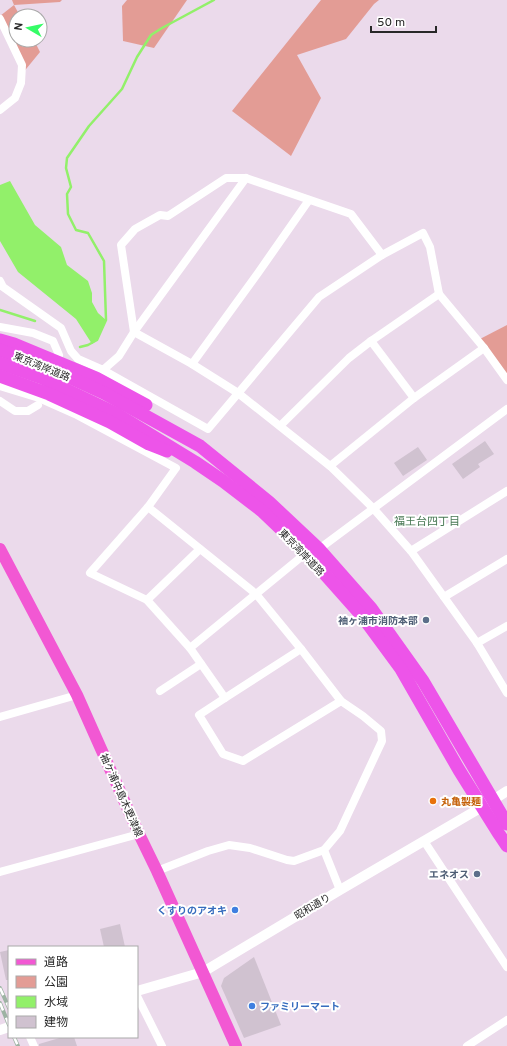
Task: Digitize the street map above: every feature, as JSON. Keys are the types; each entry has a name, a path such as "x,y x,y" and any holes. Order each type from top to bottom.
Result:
{"highway":[{"path":"0,340 14,344 96,378 162,414 200,446"},
{"name":"東京湾岸道路","path":"0,350 44,366 104,393 200,446 269,502 319,549 371,608 423,681 487,804 507,846"},
{"name":"東京湾岸道路","path":"0,363 42,378 115,413 195,462 262,511 306,553 362,616 401,670 459,770 487,804 507,824"},
{"path":"0,376 49,394 110,422 149,444 195,462"}],"main road":[{"name":"袖ケ浦中島木更津線","path":"0,549 4,563 77,695 236,1046"}],"street":[{"path":"0,19 8,36 0,41"},
{"path":"0,110 14,98 21,83 22,65 14,48"},
{"path":"134,332 121,245 136,229 160,215 168,216 226,178 246,178 351,214 382,255"},
{"path":"103,370 119,356 134,332 246,178"},
{"path":"192,364 309,200"},
{"path":"1,286 61,328 71,351 78,359 103,370 208,429 319,297 382,255 423,233 430,247 439,294 484,348 507,380"},
{"path":"280,426 349,358 439,294"},
{"path":"0,327 33,333 53,341 59,356"},
{"path":"134,332 192,364 238,393 330,466 373,508 411,551 477,643 507,693"},
{"path":"371,341 414,398"},
{"path":"330,466 414,398 484,348"},
{"path":"0,386 39,398 74,414 176,468 148,507 90,573 147,600 190,648 225,698"},
{"path":"0,401 15,411 28,412 38,405"},
{"path":"319,549 507,409"},
{"path":"411,551 507,491"},
{"path":"148,507 256,594 341,701 381,731 382,741 340,830 324,850 294,861 250,848 229,845 208,850 157,871"},
{"path":"147,600 200,549"},
{"path":"190,648 306,553"},
{"path":"444,597 507,559"},
{"path":"477,643 507,626"},
{"path":"301,649 199,715 223,754 243,761 341,701"},
{"path":"160,691 202,664"},
{"path":"0,717 77,695"},
{"name":"昭和通り","path":"138,991 203,972 507,791"},
{"path":"0,872 139,834"},
{"path":"424,841 507,967"},
{"path":"324,850 340,890"},
{"path":"138,998 162,1046"},
{"path":"467,1046 507,1020"}],"green space":[{"path":"12,0 62,0 60,2 14,5"},
{"path":"127,0 187,0 154,48 123,41 122,6"},
{"path":"321,0 379,0 374,4 346,39 297,55 321,98 291,156 232,111"},
{"path":"8,10 8,37 0,16"},
{"path":"12,48 38,48 40,52 22,74"},
{"path":"507,325 507,380 478,340"}],"water":[{"path":"10,181 35,225 61,247 67,265 88,281 92,293 92,302 98,313 106,320 97,340 92,344 76,319 18,272 0,241 0,185"}],"building":[{"path":"485,441 494,454 478,464 480,467 463,479 452,464"},
{"path":"418,447 427,460 403,476 394,463"},
{"path":"120,924 125,946 104,946 100,929"},
{"path":"8,950 8,980 6,980 0,952"},
{"name":"ファミリーマート","path":"254,957 281,1025 244,1038 221,986 224,978"},
{"path":"60,1038 74,1038 77,1046 39,1046 39,1044"}],"waterway":[{"path":"80,347 97,340 106,320 104,261 88,233 76,230 68,214 67,194 71,187 66,168 67,158 89,126 122,89 137,57 151,35 214,0"},
{"path":"0,310 35,321"}],"railway":[{"path":"0,988 8,1006"},
{"path":"0,1003 8,1023"},
{"path":"14,1038 18,1046"}],"place":[{"name":"袖ヶ浦市消防本部","path":"426,620"},
{"name":"丸亀製麺","path":"433,801"},
{"name":"エネオス","path":"477,874"},
{"name":"くすりのアオキ","path":"235,910"},
{"name":"ファミリーマート","path":"252,1006"}],"district":[{"name":"福王台四丁目","path":"427,521"}]}
